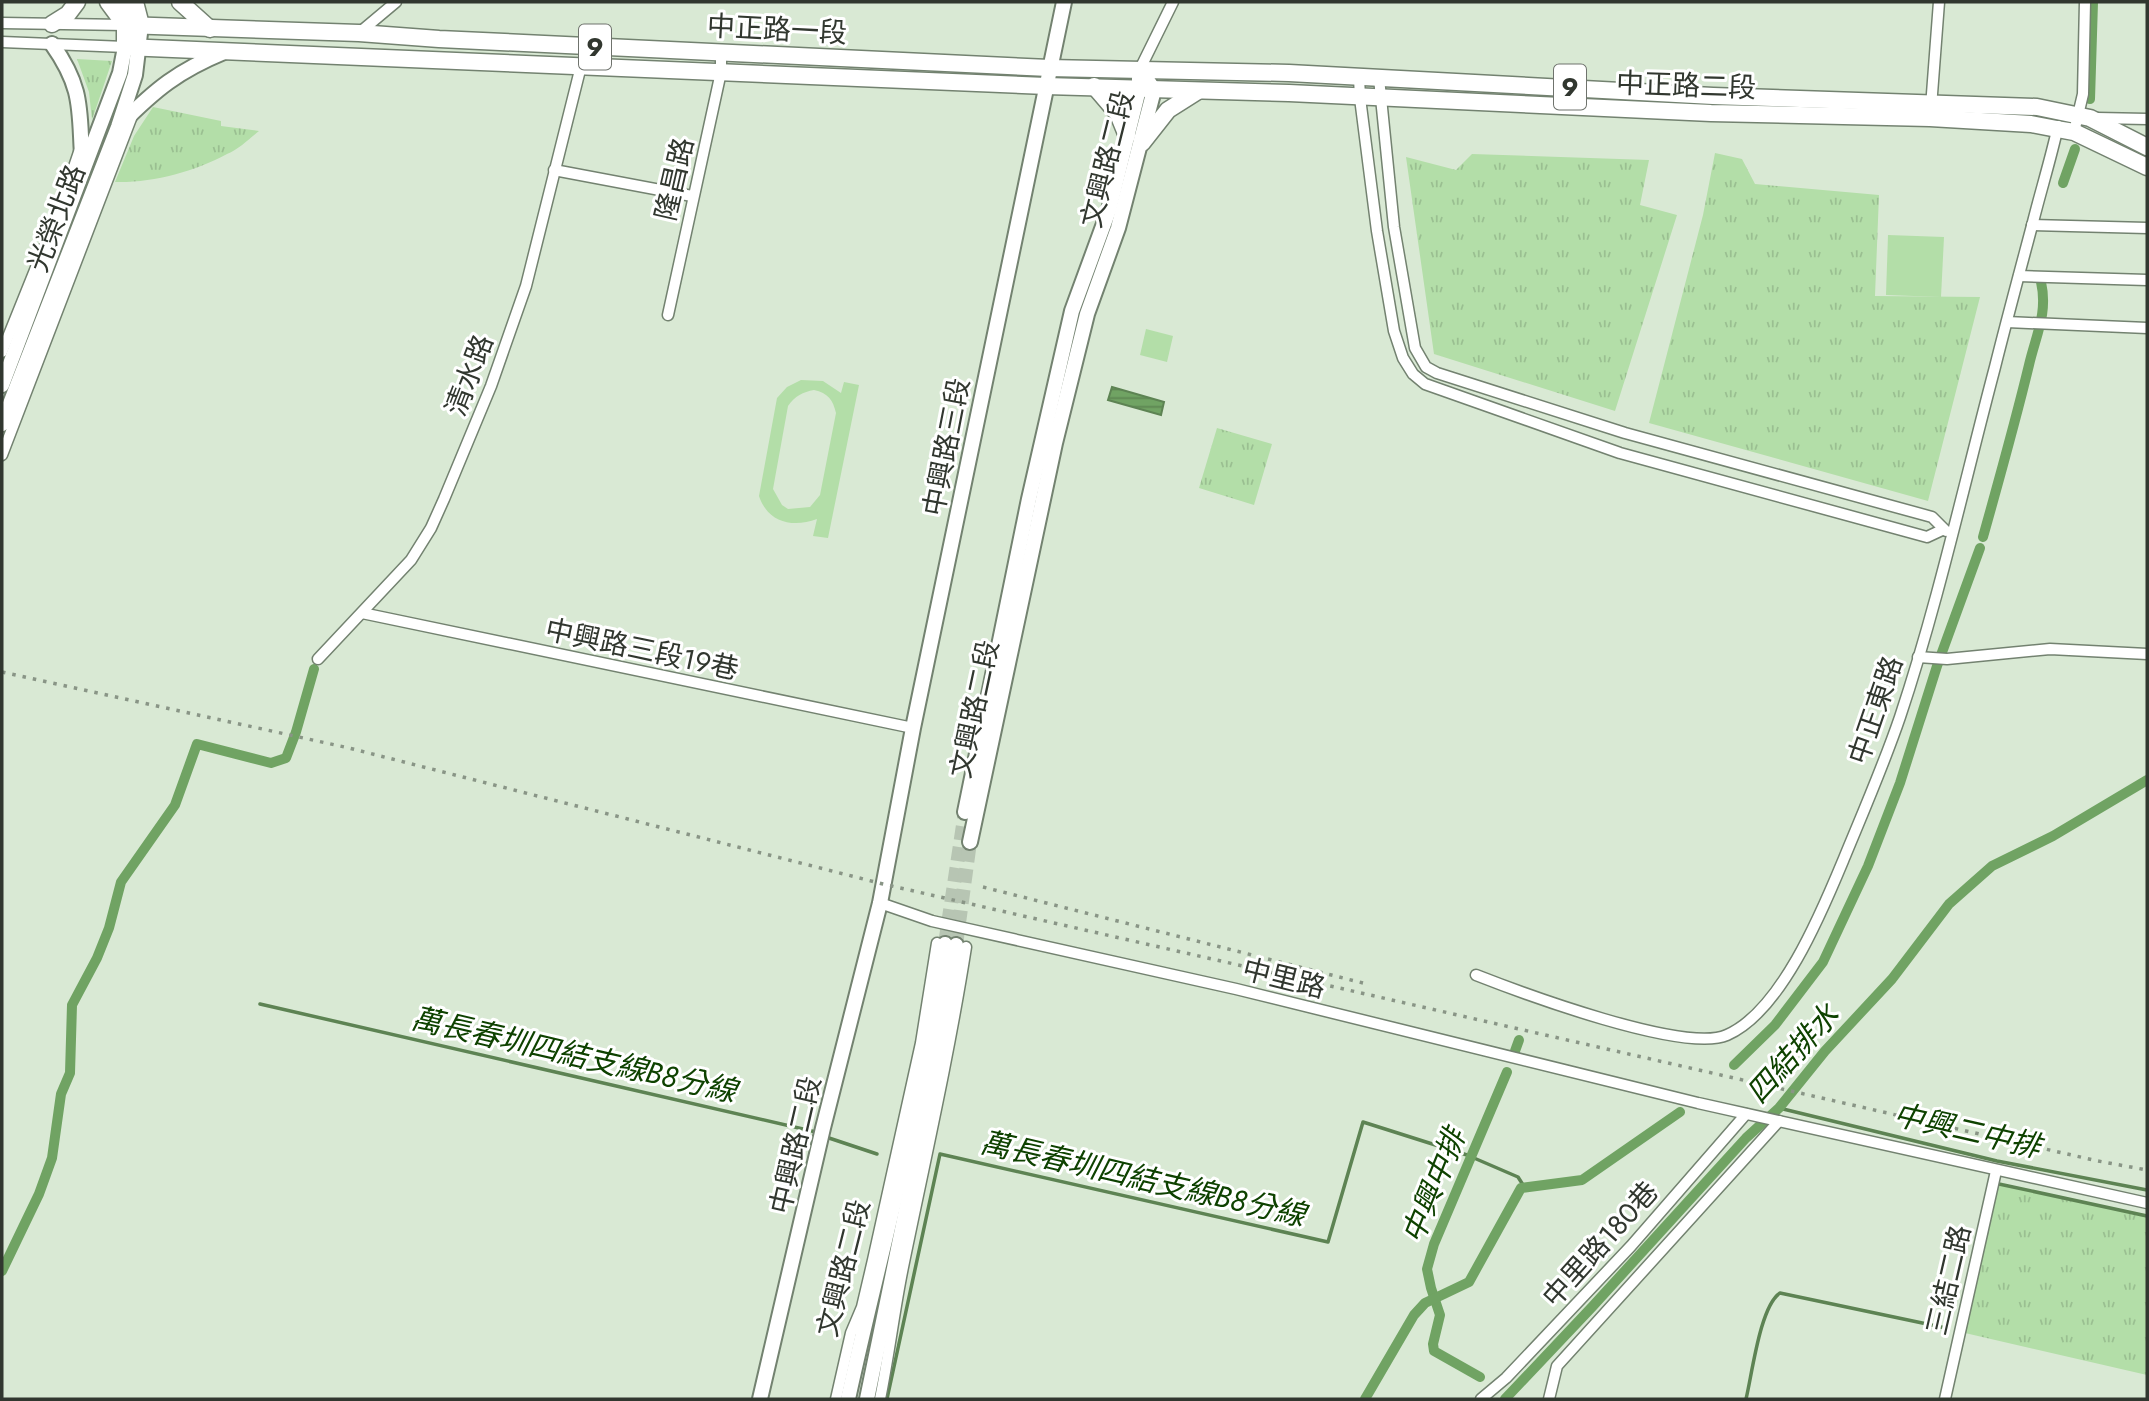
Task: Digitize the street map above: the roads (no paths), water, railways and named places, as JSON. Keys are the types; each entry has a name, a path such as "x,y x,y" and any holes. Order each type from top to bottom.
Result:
{"main road":[{"path":"52,24 68,14 77,2"},
{"path":"108,2 133,25"},
{"path":"125,2 133,25"},
{"path":"132,47 135,2"},
{"path":"133,25 145,2"},
{"path":"180,2 210,29"},
{"name":"中正路一段","path":"133,25 359,33 1049,68"},
{"name":"中正路一段","path":"132,47 1046,86"},
{"name":"中正路二段","path":"1049,68 1237,71 1719,96 1931,111 2074,132 2147,167"},
{"name":"中正路二段","path":"1046,86 1711,113 2037,107 2085,116 2147,147"},
{"path":"1094,86 1118,114 1134,140 1168,110 1198,91"}],"street":[{"path":"359,33 396,2"},
{"name":"中興路三段","path":"880,903 1064,2"},
{"path":"1140,69 1173,2"},
{"path":"1931,111 1939,2"},
{"path":"2074,132 2085,116 2085,2"},
{"path":"2,23 133,25"},
{"path":"2,42 132,47"},
{"path":"52,44 75,83 82,116 83,172"},
{"name":"光榮北路","path":"2,424 118,127 135,75 132,47"},
{"name":"光榮北路","path":"2,385 132,47"},
{"path":"118,127 162,84 195,63 224,51"},
{"name":"隆昌路","path":"667,315 721,72 721,52"},
{"name":"清水路","path":"318,659 411,560 431,528 444,499 491,386 526,286 580,66"},
{"name":"文興路二段","path":"970,842 1055,443 1087,314 1118,228 1146,89 1140,69"},
{"path":"1359,78 1377,231 1394,331 1403,358 1418,379 1425,384 1620,453 1927,537 1947,531"},
{"path":"1379,78 1394,227 1413,335 1420,359 1426,367 1437,373 1625,433 1932,517 1947,531"},
{"name":"中正東路","path":"1476,975 1637,1028 1684,1038 1709,1040 1751,1020 1796,959 1820,916 1889,746 1918,657 1947,531 2007,321 2060,110"},
{"name":"光榮北路","path":"2,455 134,111"},
{"path":"2085,116 2147,119"},
{"name":"文興路二段","path":"965,812 1029,499 1072,311 1134,140"},
{"name":"光榮北路","path":"2,352 5,334 60,208 81,145"},
{"path":"554,170 692,196"},
{"path":"2032,225 2147,228"},
{"path":"2019,276 2147,280"},
{"path":"2007,321 2147,328"},
{"name":"中興路三段19巷","path":"362,613 914,728"},
{"path":"1918,657 1942,659 2050,649 2147,654"},
{"name":"中里路","path":"880,903 932,921 1236,989 1779,1121"},
{"name":"中興路二段","path":"760,1399 823,1128 880,903"},
{"name":"文興路二段","path":"836,1399 851,1333 862,1307 921,1043 951,945"},
{"name":"文興路二段","path":"848,1399 951,945"},
{"name":"文興路二段","path":"867,1399 945,1021 951,945"},
{"name":"文興路二段","path":"880,1399 902,1271 953,1034 951,945"},
{"name":"中里路180巷","path":"1481,1399 1506,1378 1631,1246 1746,1114"},
{"path":"1549,1399 1557,1366 1779,1121 2147,1203"},
{"name":"三結二路","path":"1945,1399 1996,1171"}],"waterway":[{"path":"2090,99 2093,2"},
{"path":"2063,183 2075,149"},
{"path":"1983,537 2040,324 2043,304 2041,282"},
{"path":"1734,1065 1775,1025 1823,962 1868,866 1900,783 1937,666 1980,548"},
{"path":"2,1271 39,1194 52,1158 61,1094 70,1073 72,1005 97,958 109,928 121,882 175,805 197,744 271,763 286,758 314,669"},
{"name":"四結排水","path":"1505,1399 1746,1138 1779,1108 1825,1051 1892,979 1949,904 1992,866 2053,836 2147,780"},
{"name":"萬長春圳四結支線B8分線","path":"260,1004 816,1132"},
{"name":"中興中排","path":"1515,1051 1519,1040"},
{"name":"中興中排","path":"1480,1377 1434,1351 1433,1344 1440,1315 1427,1269 1434,1244 1507,1072"},
{"name":"中興二中排","path":"1779,1108 1997,1161 2147,1190"},
{"path":"1365,1399 1414,1315 1425,1303 1469,1282 1521,1188 1582,1180 1680,1112"},
{"name":"萬長春圳四結支線B8分線","path":"887,1399 940,1154 1328,1242 1363,1122 1467,1155 1518,1177 1525,1188"},
{"name":"萬長春圳四結支線B8分線","path":"826,1137 877,1154"},
{"path":"1999,1184 2147,1216"},
{"path":"1746,1399 1762,1326 1773,1300 1780,1293 1946,1328"}],"tunnel":[{"path":"945,944 965,812"},
{"path":"956,945 970,842"}],"railway":[{"path":"2,672 349,748 883,884 2147,1170"},
{"path":"983,887 1363,983"}]}
